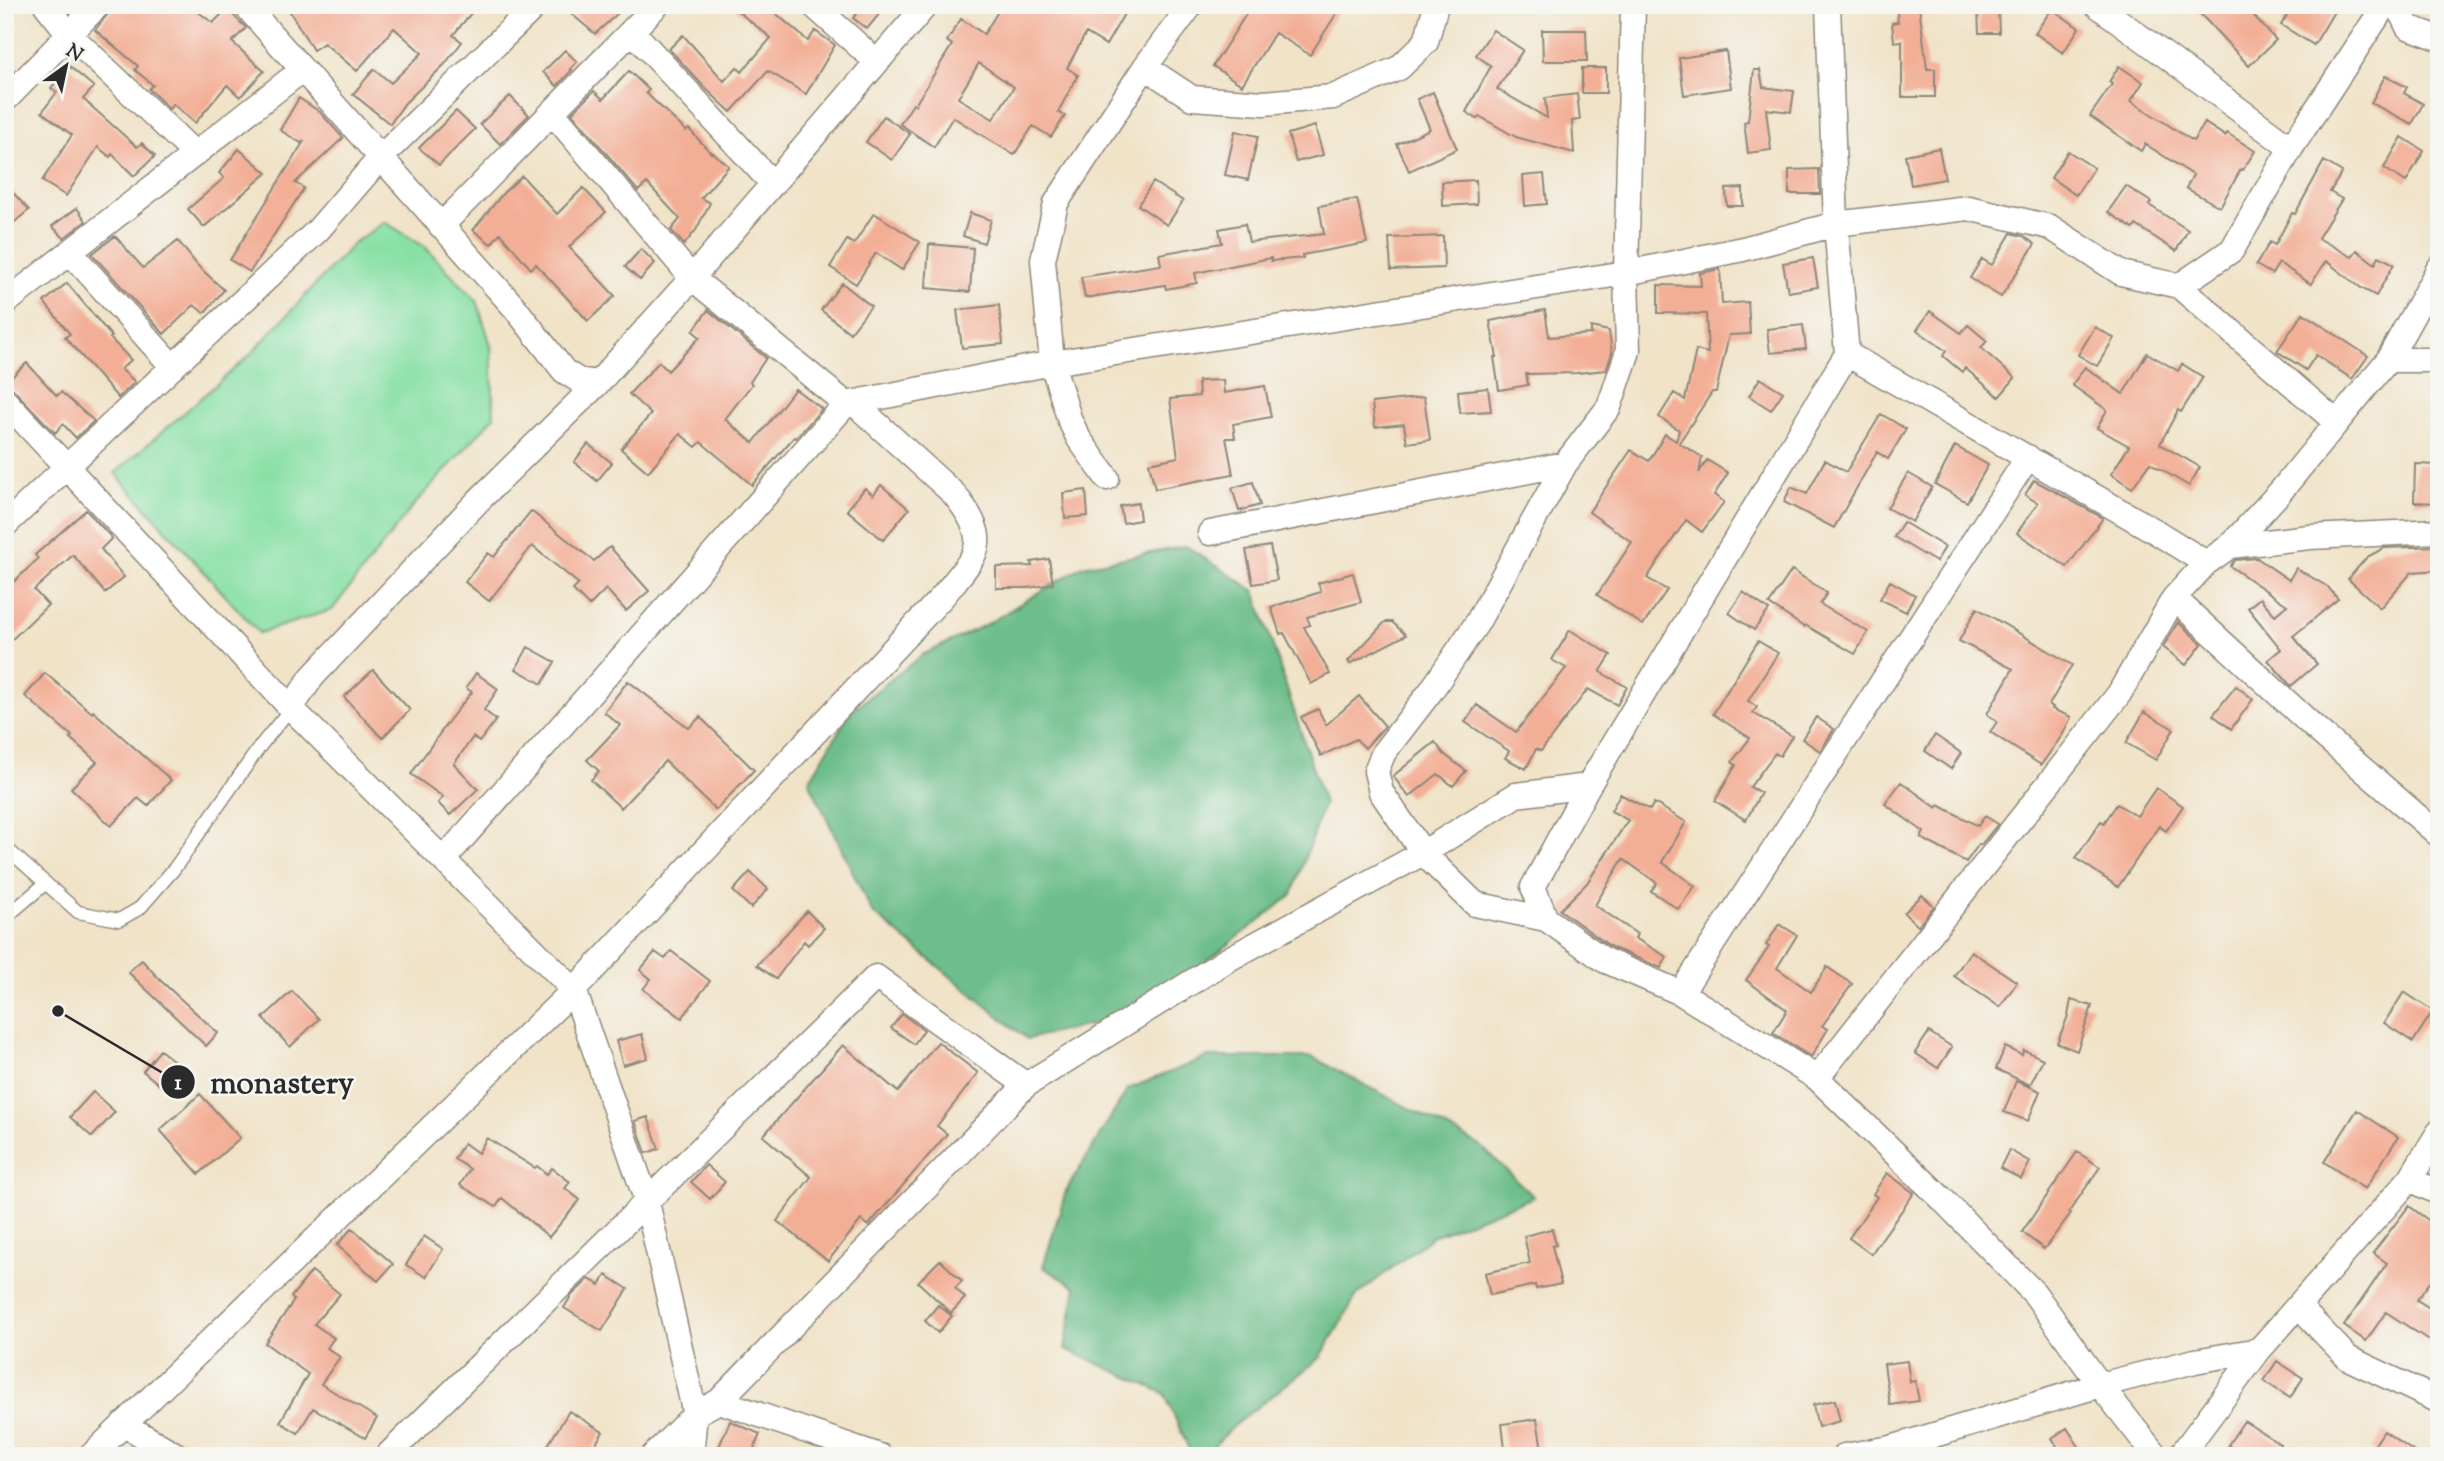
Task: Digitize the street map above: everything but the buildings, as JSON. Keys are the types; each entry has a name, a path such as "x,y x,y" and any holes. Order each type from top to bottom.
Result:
{"street":[{"path":"46,5 70,35 195,154"},
{"path":"5,100 98,5"},
{"path":"245,5 515,308 564,371 578,380 598,383"},
{"path":"441,226 657,5"},
{"path":"813,5 877,62"},
{"path":"1107,478 1079,439 1070,421 1052,363 1043,260 1056,203 1145,67 1191,5"},
{"path":"1145,67 1192,98 1264,103 1333,97 1399,68 1426,42 1436,5"},
{"path":"1633,5 1626,273 1628,351 1609,407 1565,464 1477,623 1431,691 1384,752 1376,771 1381,792 1423,853 1475,904 1546,919 1604,960 1681,993 1817,1078 2035,1294 2100,1385 2156,1456"},
{"path":"1546,919 1533,887 1588,786 1847,354 1836,224 1828,5"},
{"path":"2097,5 2291,148"},
{"path":"2179,286 2232,250 2291,148 2385,5"},
{"path":"2397,5 2408,27 2439,38"},
{"path":"5,525 318,230 380,158 534,6"},
{"path":"291,708 312,677 478,501 598,383 773,184 877,62 919,8"},
{"path":"632,31 773,184"},
{"path":"5,303 302,70"},
{"path":"91,1456 574,990 943,596 976,554 978,532 968,511 954,494 850,404 692,278 552,112"},
{"path":"444,859 850,404 1052,363 1626,273 1743,249 1836,224 1968,208 2050,227 2120,273 2179,286 2336,422"},
{"path":"70,252 173,367"},
{"path":"1817,1078 2119,694 2175,598 2206,563 2230,546 2280,492 2388,360 2439,268"},
{"path":"1847,354 2206,563"},
{"path":"2388,360 2439,360"},
{"path":"5,401 291,708 574,990 647,1202 695,1415 691,1456"},
{"path":"1681,993 2028,457"},
{"path":"1210,533 1565,464"},
{"path":"2230,546 2310,537 2439,531"},
{"path":"2175,598 2315,728 2439,835"},
{"path":"653,1456 695,1415 719,1401 1026,1085 1227,960 1423,853 1516,795 1588,786"},
{"path":"387,1456 876,977 1026,1085"},
{"path":"2180,1456 2259,1350 2410,1179 2439,1132"},
{"path":"2410,1179 2439,1193"},
{"path":"2298,1307 2348,1358 2439,1401"},
{"path":"1844,1456 1892,1452 2100,1385 2195,1361 2259,1350"},
{"path":"719,1401 880,1456"},
{"path":"123,1424 178,1456"}],"lane":[{"path":"5,847 78,912 119,920 140,908 174,869 261,745 291,708"},
{"path":"5,918 46,883"}],"green space":[{"path":"385,222 425,247 477,301 491,346 494,417 413,506 332,610 259,633 115,473 249,356 355,242"},
{"path":"1186,546 1255,591 1324,803 1292,895 1139,1014 1027,1039 872,912 809,781 851,711 922,655 987,624 1083,566"},
{"path":"1207,1057 1312,1057 1481,1146 1534,1197 1433,1236 1357,1295 1320,1358 1238,1422 1204,1456 1192,1456 1164,1393 1065,1349 1076,1287 1043,1267 1066,1191 1128,1089"}],"place":[{"name":"monastery","path":"58,1011"}]}
